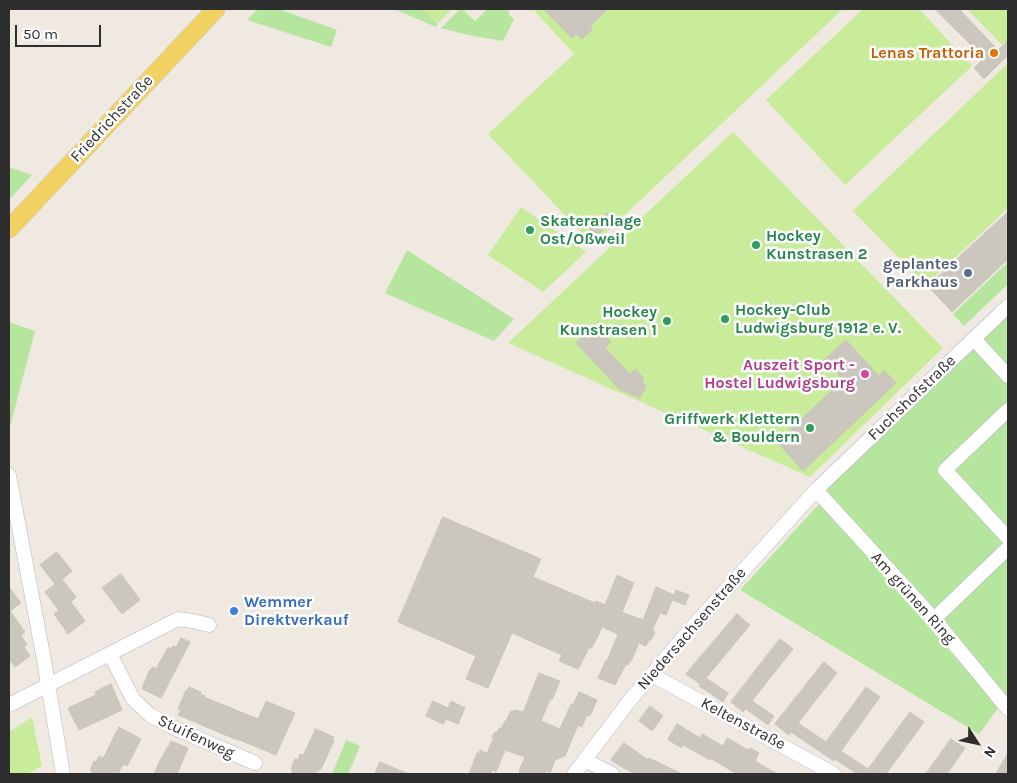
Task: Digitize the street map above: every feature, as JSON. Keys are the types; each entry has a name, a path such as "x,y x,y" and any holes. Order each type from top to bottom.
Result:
{"main road":[{"name":"Friedrichstraße","path":"9,228 216,9"}],"street":[{"name":"Fuchshofstraße","path":"816,490 1008,306"},
{"path":"974,339 1008,376"},
{"path":"1008,410 945,470 1008,538"},
{"path":"9,475 63,774"},
{"name":"Am grünen Ring","path":"816,490 934,619 1006,704"},
{"name":"Niedersachsenstraße","path":"574,774 614,721 699,619 816,490"},
{"path":"934,619 1008,548"},
{"path":"9,705 178,619 209,626"},
{"name":"Stuifenweg","path":"110,654 133,699 150,716 255,763"},
{"name":"Keltenstraße","path":"652,675 834,774"},
{"path":"585,760 612,774"}],"green space":[{"path":"258,9 279,9 337,30 331,47 247,20"},
{"path":"394,9 423,9 438,24 436,27"},
{"path":"423,9 452,9 438,23"},
{"path":"460,9 475,21 487,9 508,9 510,16 514,19 503,41 441,28"},
{"path":"533,9 843,9 593,245 488,134 574,54"},
{"path":"863,9 919,9 972,66 845,185 766,100"},
{"path":"967,9 1008,9 1008,51"},
{"path":"1007,64 1008,208 926,285 853,211"},
{"name":"Hockey-Club Ludwigsburg 1912 e. V.","path":"733,132 943,348 810,477 508,343"},
{"path":"9,167 32,175 9,200"},
{"name":"Skateranlage Ost/Oßweil","path":"521,207 586,252 543,292 488,255"},
{"path":"407,250 514,319 494,341 385,293"},
{"path":"1008,262 1008,284 964,326 953,314"},
{"path":"1008,316 1008,697 1002,702 826,494 826,490"},
{"path":"9,322 35,331 10,427 9,424"},
{"path":"820,503 999,707 979,734 740,590"},
{"path":"32,717 42,766 27,774 9,774 9,732"},
{"path":"346,740 360,746 348,774 332,774"}],"building":[{"path":"544,9 608,9 590,26 593,29 582,39 576,34 572,38"},
{"path":"935,9 959,9 998,50 1008,41 1008,55 984,79 974,68 984,58"},
{"name":"geplantes Parkhaus","path":"1008,212 1008,259 952,312 928,286"},
{"path":"607,213 613,220 595,237 589,230"},
{"path":"595,325 611,342 605,348 630,374 635,369 644,378 642,383 646,386 640,398 619,389 576,343"},
{"path":"846,340 879,376 884,370 896,383 803,471 777,442 843,380 825,360"},
{"path":"443,517 541,559 533,577 595,603 596,601 605,605 617,575 634,583 622,612 643,620 656,587 674,595 676,590 689,595 685,605 672,600 666,615 660,613 652,631 655,632 651,640 649,640 646,646 639,643 631,661 628,665 626,664 615,685 598,678 618,634 602,627 592,648 589,648 578,669 559,661 562,655 512,633 488,688 466,679 476,656 398,622"},
{"path":"57,552 72,571 62,579 76,597 71,602 85,621 68,634 54,614 59,611 45,592 55,584 40,565"},
{"path":"121,574 140,600 122,614 102,588"},
{"path":"9,587 21,603 10,611 25,632 21,636 27,644 24,647 30,656 15,667 9,659"},
{"path":"737,614 750,625 706,678 728,693 723,702 699,686 701,683 686,674"},
{"path":"181,638 190,642 161,698 142,689 149,671 153,667 156,669 168,647 171,649 173,646 176,647"},
{"path":"780,639 793,649 752,701 774,716 768,725 746,709 743,712 731,702"},
{"path":"824,662 837,673 798,723 826,742 866,687 880,697 841,751 868,769 910,712 924,722 886,774 857,774 791,732 789,735 775,724"},
{"path":"539,673 560,681 541,721 560,729 571,704 573,705 579,692 597,700 590,716 587,715 582,727 578,725 565,756 555,760 550,773 546,771 545,774 519,774 525,757 505,750 496,772 492,770 491,774 469,774 477,753 480,750 487,753 494,733 499,728 501,729 510,712 515,710 523,712"},
{"path":"111,684 122,710 79,730 68,708 96,695 95,692"},
{"path":"189,687 201,692 200,694 204,697 258,719 266,701 295,713 276,755 178,715 181,710 178,709"},
{"path":"433,701 448,708 451,701 465,708 458,724 446,719 443,724 426,716"},
{"path":"650,706 663,716 652,731 639,721"},
{"path":"677,724 700,738 702,734 723,746 727,738 748,750 750,748 759,753 755,761 777,774 737,774 683,745 682,748 668,740"},
{"path":"119,727 141,739 127,766 123,764 118,774 91,774 92,771 90,770 94,761 96,762 99,756 103,758"},
{"path":"316,729 334,737 332,740 334,741 321,769 314,774 291,774 295,759 298,760 300,754 303,755"},
{"path":"951,739 965,748 947,774 926,774"},
{"path":"171,741 188,748 177,774 154,774 161,758"},
{"path":"624,743 648,760 649,758 682,774 636,774 625,769 611,760"},
{"path":"1008,753 1008,774 996,774"},
{"path":"380,762 409,774 375,774"}],"place":[{"name":"Lenas Trattoria","path":"994,53"},
{"name":"Skateranlage Ost/Oßweil","path":"530,230"},
{"name":"Hockey Kunstrasen 2","path":"756,245"},
{"name":"geplantes Parkhaus","path":"968,273"},
{"name":"Hockey-Club Ludwigsburg 1912 e. V.","path":"725,319"},
{"name":"Hockey Kunstrasen 1","path":"667,321"},
{"name":"Auszeit Sport - Hostel Ludwigsburg","path":"865,374"},
{"name":"Griffwerk Klettern & Bouldern","path":"810,428"},
{"name":"Wemmer Direktverkauf","path":"234,611"}]}
